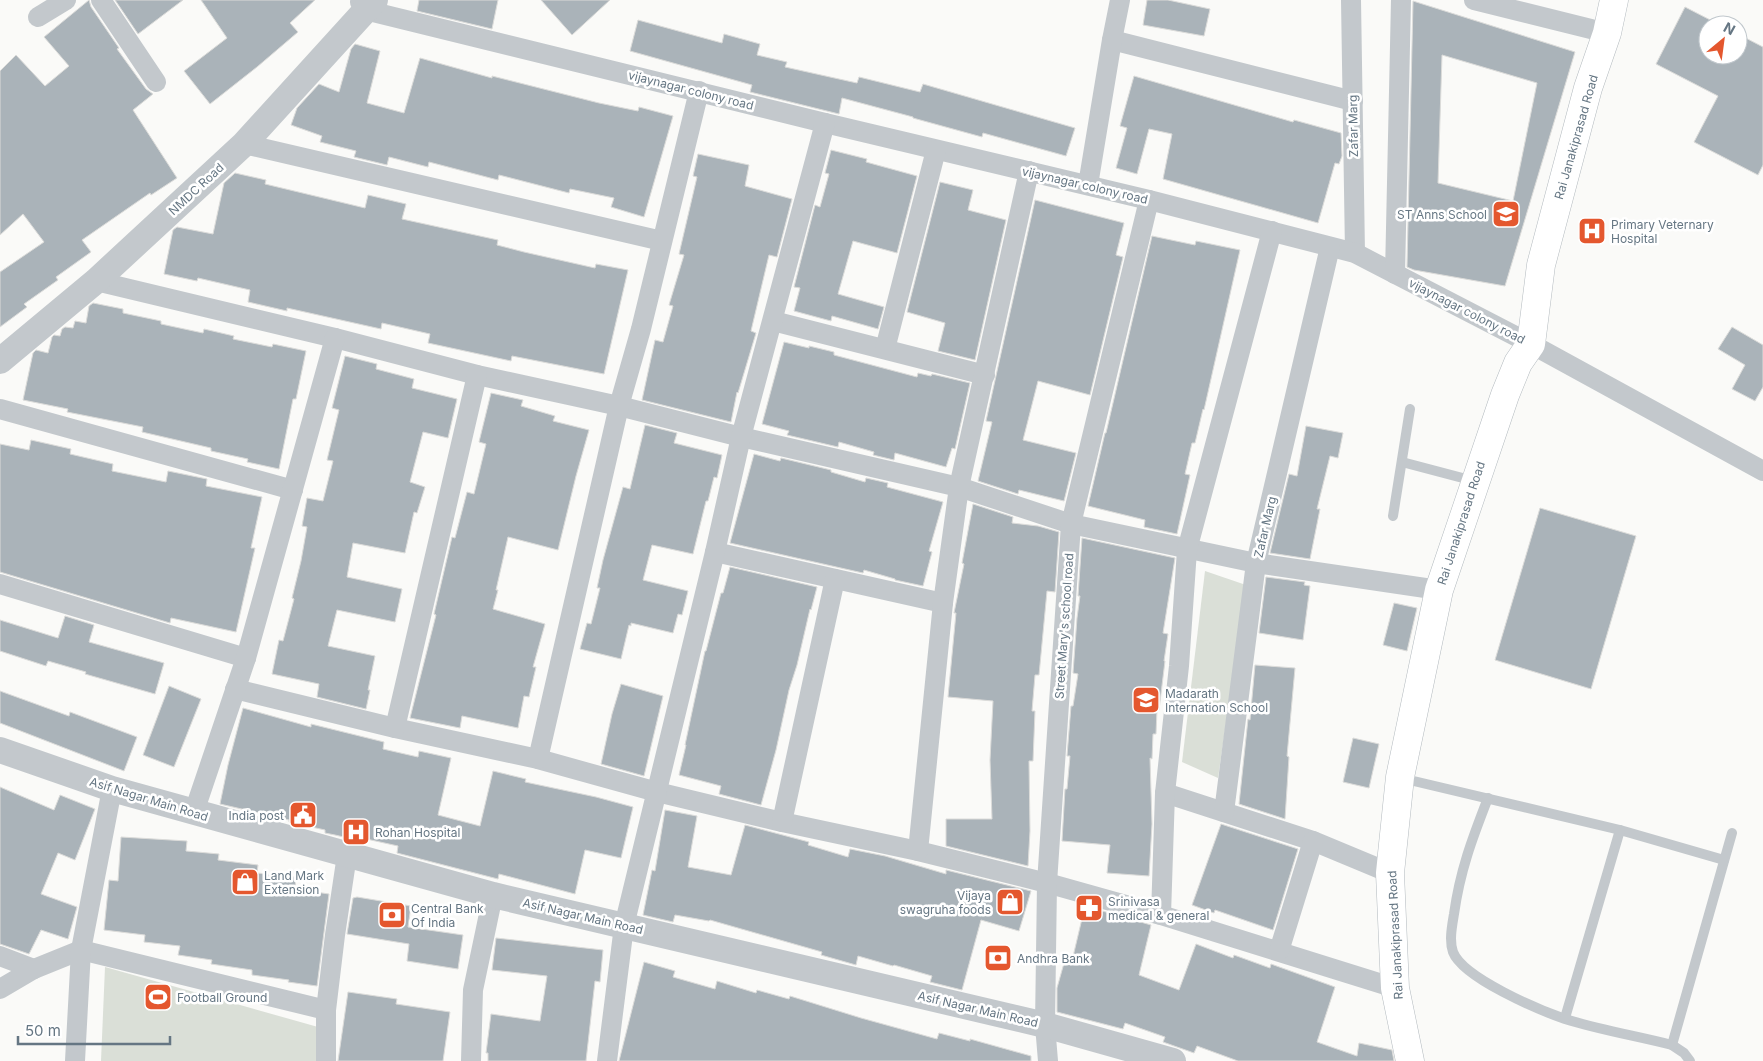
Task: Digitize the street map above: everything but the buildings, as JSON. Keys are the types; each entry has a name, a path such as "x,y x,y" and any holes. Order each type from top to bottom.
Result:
{"main road":[{"name":"Rai Janakiprasad Road","path":"1410,1061 1395,988 1390,873 1400,777 1439,590 1505,395 1518,363 1531,344 1541,265 1588,88 1607,33 1614,0"}],"street":[{"path":"38,17 66,0"},
{"path":"101,0 156,82"},
{"path":"1088,185 1120,0"},
{"name":"Zafar Marg","path":"1351,0 1355,253"},
{"path":"1395,274 1401,0"},
{"path":"1474,0 1607,33"},
{"name":"vijaynagar colony road","path":"366,3 825,123 1088,185 1355,253 1531,344 1763,471"},
{"name":"NMDC Road","path":"0,361 96,281 244,144 366,3"},
{"path":"1112,40 1353,101"},
{"path":"538,759 620,406 641,330 699,91"},
{"path":"607,1061 624,926 715,552 741,436 825,123"},
{"path":"244,144 662,241"},
{"path":"885,349 936,150"},
{"path":"918,851 944,602 959,487 1028,171"},
{"name":"Street Mary's school road","path":"1048,1061 1045,1025 1047,883 1071,524 1149,200"},
{"path":"1161,915 1165,793 1179,666 1187,550 1272,232"},
{"name":"Zafar Marg","path":"1224,812 1256,563 1330,247"},
{"path":"96,281 335,338 476,375 620,406 959,487 1071,524 1187,550 1256,563 1439,590"},
{"path":"773,321 984,374"},
{"path":"194,812 246,658 335,338"},
{"path":"396,728 476,375"},
{"path":"0,409 293,490"},
{"path":"715,552 944,602"},
{"path":"782,822 835,579"},
{"path":"0,584 246,658"},
{"path":"235,689 396,728 538,759 657,792 782,822 918,851 1047,883 1161,915 1395,988"},
{"name":"Asif Nagar Main Road","path":"0,750 112,789 493,895 1045,1025 1173,1061"},
{"path":"75,1061 82,950 112,789"},
{"path":"1165,793 1313,841 1390,873"},
{"path":"1278,951 1313,841"},
{"path":"326,1061 326,1010 347,855"},
{"path":"471,1061 473,990 493,895"},
{"path":"0,989 34,969 82,950 326,1010"},
{"path":"0,956 34,969"}],"lane":[{"path":"1393,516 1410,408"},
{"path":"1402,462 1476,481"},
{"path":"1400,777 1620,830 1724,860"},
{"path":"1488,798 1469,845 1458,885 1451,930 1452,950 1457,959 1475,976 1500,990 1565,1018 1672,1045 1684,1053 1690,1061"},
{"path":"1565,1018 1620,830"},
{"path":"1672,1045 1732,833"}],"shaded area":[{"path":"1205,571 1246,585 1218,778 1182,762"},
{"name":"Football Ground","path":"105,967 318,1027 318,1061 101,1061"}],"place":[{"name":"ST Anns School","path":"1506,214"},
{"name":"Primary Veternary Hospital","path":"1592,231"},
{"name":"Madarath Internation School","path":"1146,700"},
{"name":"India post","path":"303,815"},
{"name":"Rohan Hospital","path":"356,832"},
{"name":"Land Mark Extension","path":"245,882"},
{"name":"Vijaya swagruha foods","path":"1010,902"},
{"name":"Srinivasa medical & general","path":"1089,908"},
{"name":"Central Bank Of India","path":"392,915"},
{"name":"Andhra Bank","path":"998,958"},
{"name":"Football Ground","path":"158,997"}]}
